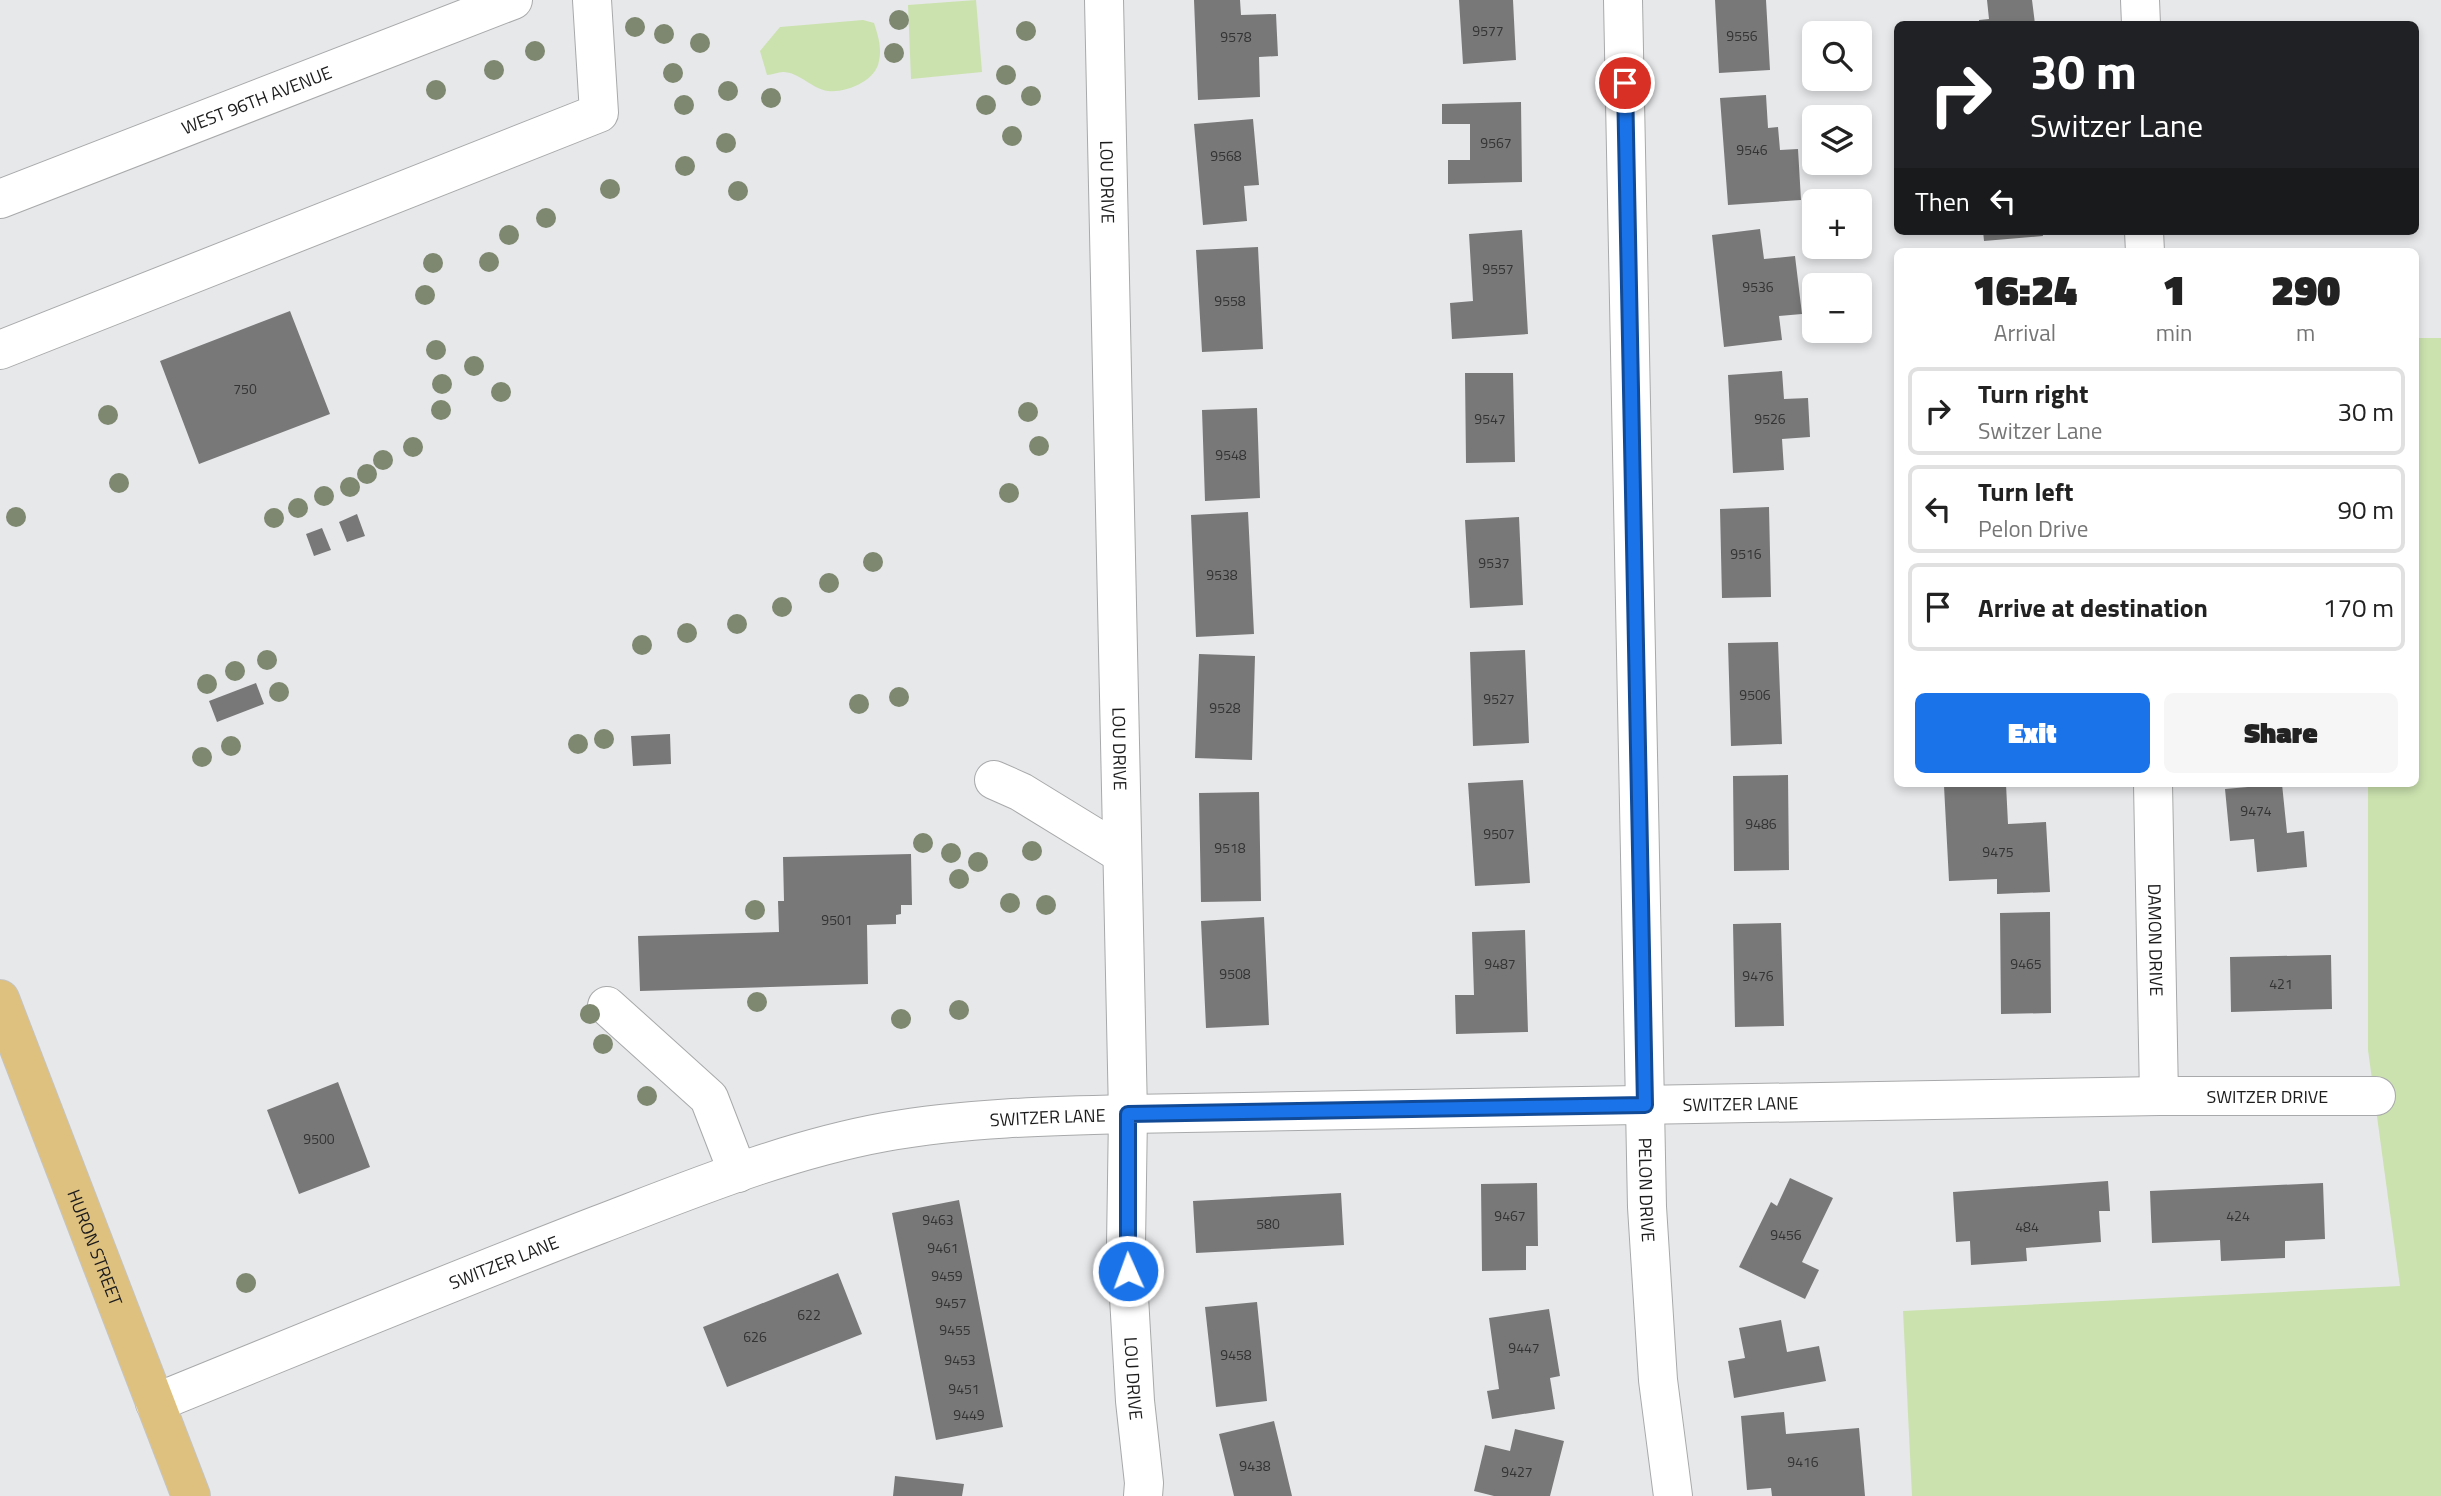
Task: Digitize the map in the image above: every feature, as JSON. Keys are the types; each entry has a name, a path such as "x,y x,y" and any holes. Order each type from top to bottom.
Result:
{"main road":[{"name":"HURON STREET","path":"0,999 191,1496"}],"street":[{"name":"WEST 96TH AVENUE","path":"0,198 513,0"},
{"path":"0,350 599,113 592,0"},
{"name":"LOU DRIVE","path":"1104,0 1128,1114 1126,1245 1143,1496"},
{"name":"PELON DRIVE","path":"1623,0 1647,1208 1658,1380 1673,1496"},
{"path":"2140,0 2141,21"},
{"path":"995,780 1021,792 1122,854"},
{"name":"DAMON DRIVE","path":"2153,787 2159,1096"},
{"path":"607,1006 709,1098 738,1173"},
{"name":"SWITZER LANE","path":"156,1403 540,1248 738,1173 885,1132 957,1122 1128,1114 2159,1096"},
{"name":"SWITZER DRIVE","path":"2159,1096 2376,1096"}],"green space":[{"path":"976,0 982,72 911,79 908,5"},
{"path":"863,20 874,23 880,56 877,68 866,80 851,88 828,91 789,73 767,75 760,51 780,27"},
{"path":"2419,338 2441,338 2441,1496 1912,1496 1903,1311 2400,1286 2368,1050 2368,787 2419,787"}],"building":[{"path":"1194,0 1240,0 1241,15 1276,14 1278,56 1259,57 1260,97 1198,100"},
{"path":"1459,0 1513,0 1516,60 1463,64"},
{"path":"1715,0 1766,0 1770,70 1719,73"},
{"path":"1987,0 2032,0 2035,21 1979,21 1989,19"},
{"path":"1766,95 1768,128 1778,127 1780,150 1798,149 1801,200 1728,205 1720,98"},
{"path":"1521,102 1522,182 1448,184 1448,160 1470,160 1470,124 1442,124 1442,104"},
{"path":"1253,119 1259,185 1244,186 1247,221 1203,225 1194,124"},
{"path":"1760,229 1764,259 1795,256 1802,314 1779,316 1782,340 1724,347 1712,235"},
{"path":"1522,230 1528,334 1452,339 1450,303 1473,301 1469,234"},
{"path":"1983,235 2043,236 1984,241"},
{"path":"1258,247 1263,349 1202,352 1196,250"},
{"path":"290,311 330,414 199,464 160,361"},
{"path":"1782,371 1784,399 1808,398 1810,437 1782,439 1784,470 1733,473 1728,375"},
{"path":"1465,373 1513,373 1515,462 1466,463"},
{"path":"1257,408 1260,498 1205,501 1202,410"},
{"path":"1769,507 1771,597 1722,598 1720,509"},
{"path":"1248,512 1254,634 1196,637 1191,515"},
{"path":"357,514 365,536 347,542 339,522"},
{"path":"1519,517 1523,605 1470,608 1465,520"},
{"path":"322,528 331,550 314,556 306,534"},
{"path":"1778,642 1782,744 1731,746 1728,643"},
{"path":"1525,650 1529,743 1473,746 1470,652"},
{"path":"1199,654 1255,656 1252,760 1195,758"},
{"path":"256,683 264,704 217,722 209,701"},
{"path":"670,734 671,764 633,766 631,736"},
{"path":"1788,775 1789,870 1734,871 1733,776"},
{"path":"1523,780 1530,883 1475,886 1468,783"},
{"path":"1944,787 2006,787 2008,824 2046,822 2050,892 1997,894 1997,879 1949,881"},
{"path":"2282,787 2287,833 2304,831 2307,867 2257,872 2254,839 2230,841 2225,789"},
{"path":"1259,792 1261,901 1201,902 1199,793"},
{"path":"911,854 912,905 901,905 901,914 896,915 896,924 867,925 868,984 640,991 638,936 779,932 778,901 784,901 783,857"},
{"path":"2050,912 2051,1013 2001,1014 2000,913"},
{"path":"1264,917 1269,1025 1206,1028 1201,921"},
{"path":"1781,923 1784,1026 1735,1027 1733,924"},
{"path":"1525,930 1528,1032 1456,1034 1455,995 1474,995 1472,932"},
{"path":"2331,955 2332,1009 2231,1012 2230,957"},
{"path":"338,1082 370,1167 299,1194 267,1110"},
{"path":"1790,1178 1833,1198 1802,1262 1819,1270 1805,1299 1739,1267 1771,1202 1777,1206"},
{"path":"2108,1181 2110,1211 2099,1211 2101,1242 2026,1248 2027,1261 1971,1265 1970,1241 1956,1242 1953,1192"},
{"path":"1537,1183 1538,1246 1526,1246 1526,1270 1482,1271 1481,1184"},
{"path":"2323,1183 2325,1239 2285,1241 2285,1258 2221,1261 2220,1240 2152,1243 2150,1191"},
{"path":"1341,1193 1344,1245 1196,1253 1193,1201"},
{"path":"959,1200 1003,1427 936,1440 892,1213"},
{"path":"838,1273 862,1334 727,1387 703,1327"},
{"path":"1257,1302 1267,1401 1216,1407 1205,1307"},
{"path":"1549,1309 1560,1376 1550,1378 1555,1409 1492,1419 1487,1391 1499,1389 1489,1318"},
{"path":"1781,1320 1787,1352 1819,1346 1826,1381 1734,1398 1728,1361 1745,1358 1739,1328"},
{"path":"1784,1412 1786,1434 1859,1428 1865,1496 1772,1496 1771,1488 1747,1490 1741,1416"},
{"path":"1274,1421 1292,1496 1234,1496 1219,1434"},
{"path":"1515,1429 1564,1441 1550,1496 1494,1496 1474,1491 1485,1445 1510,1451"},
{"path":"895,1476 964,1484 962,1496 893,1496"}],"route":[{"path":"1128,1271 1128,1114 1645,1105 1625,83"}]}
